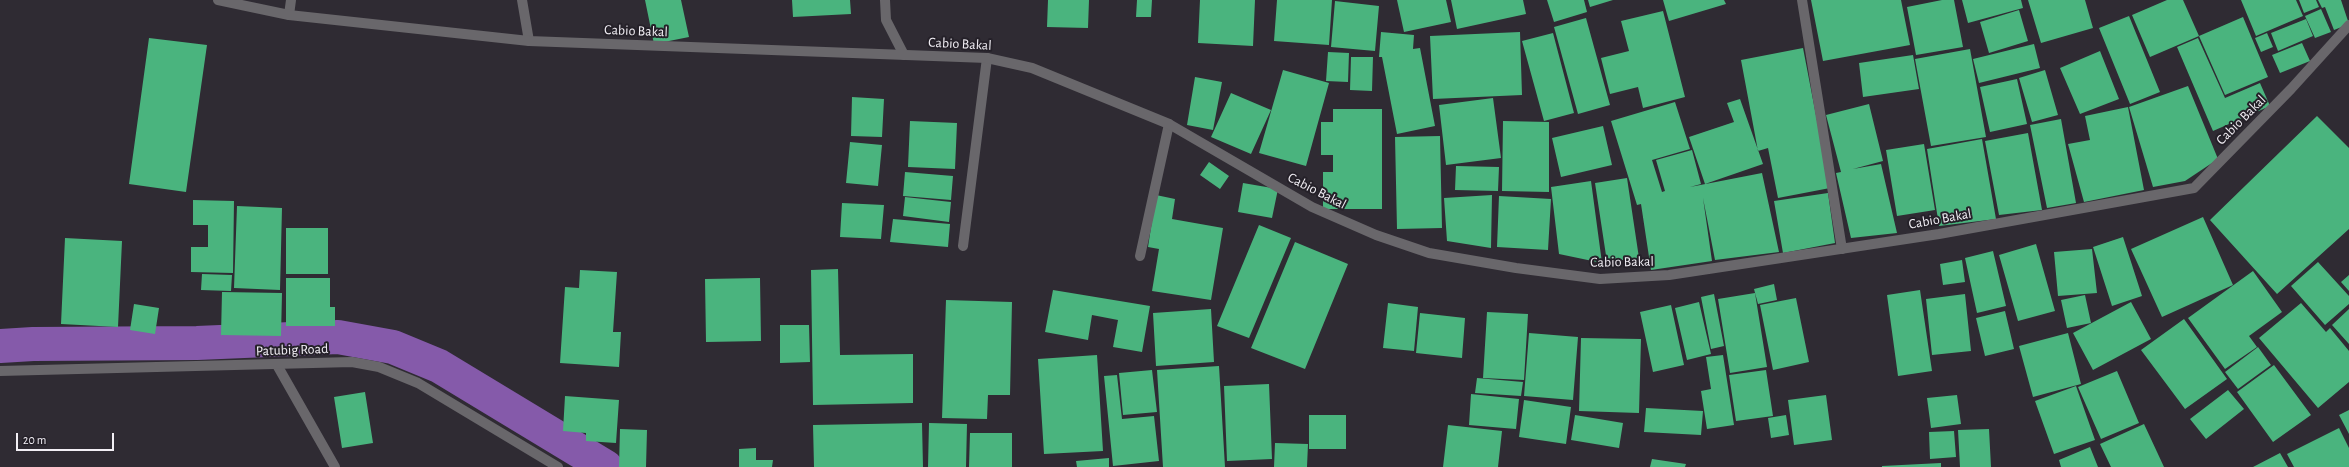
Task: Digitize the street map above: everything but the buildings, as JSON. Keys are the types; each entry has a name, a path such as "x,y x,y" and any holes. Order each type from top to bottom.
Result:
{"street":[{"name":"Cabio Bakal","path":"218,0 289,15 529,41 987,58 1032,68 1169,124 1312,207 1376,234 1429,253 1516,268 1600,279 1669,275 1940,234 2194,188 2291,89 2349,25"},
{"path":"289,15 291,0"},
{"path":"522,0 529,41"},
{"path":"885,0 886,20 904,55"},
{"path":"1802,0 1842,249"},
{"path":"963,246 987,58"},
{"path":"1140,256 1169,124"},
{"name":"Patubig Road","path":"0,371 352,362 379,367 418,382 558,467"},
{"path":"277,365 335,467"}],"waterway":[{"path":"0,346 33,344 197,343 338,337 393,347 439,366 606,467"}]}
